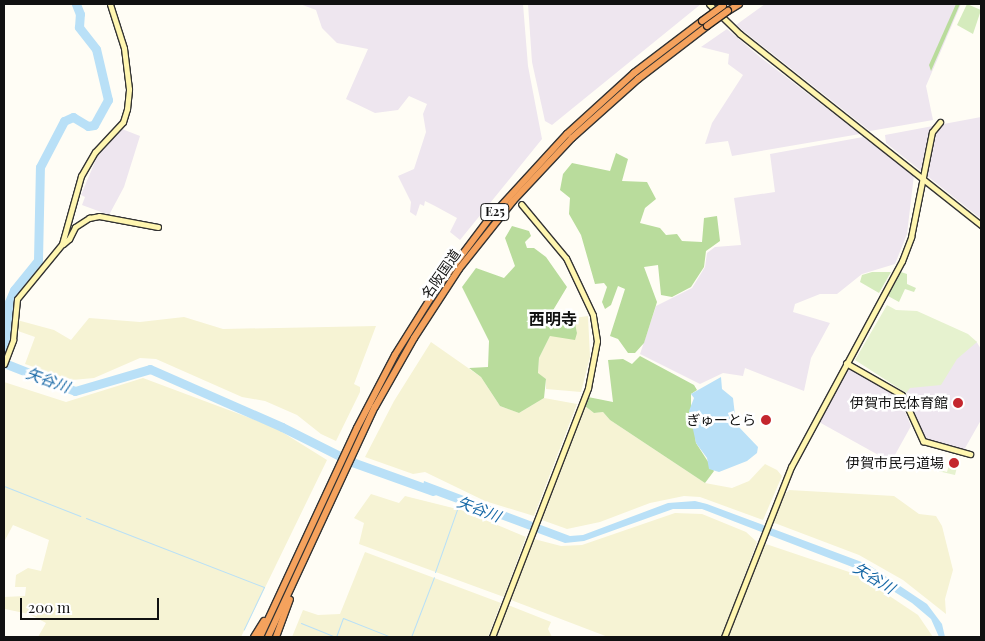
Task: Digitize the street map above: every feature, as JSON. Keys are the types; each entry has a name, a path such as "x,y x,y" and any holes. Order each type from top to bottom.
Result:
{"highway":[{"name":"名阪国道","path":"704,24 739,4"},
{"name":"名阪国道","path":"260,637 305,540 408,333 489,219 588,113 704,24 724,5"},
{"name":"名阪国道","path":"268,637 304,560 343,465"},
{"path":"254,637 305,540"},
{"path":"276,637 304,560"}],"street":[{"path":"62,244 81,176 95,152 122,122 127,108 129,89 124,48 110,4"},
{"path":"709,4 740,34 923,176 981,225"},
{"path":"724,637 767,523 810,427 902,261 911,237 932,132 940,122"},
{"path":"492,637 588,388 597,341 593,315 566,258 521,204"},
{"path":"4,363 13,340 17,299 62,244 69,239 75,227 94,217 158,227"},
{"path":"846,363 902,395 923,442 970,454"}],"shaded area":[{"path":"300,4 523,4 528,66 542,139 460,240 450,232 457,218 425,201 424,206 420,204 416,216 410,212 411,202 398,176 414,169 426,132 423,114 427,104 409,96 398,110 375,113 346,99 368,49 337,43 322,28 316,10"},
{"path":"528,4 701,4 552,125 545,121 532,62"},
{"path":"765,4 961,4 926,86 933,120 870,131 736,25"},
{"path":"727,29 760,57 860,134 732,156 728,141 705,144 712,123 743,75 728,64 729,54 701,47"},
{"path":"981,117 981,219 886,143 885,135"},
{"path":"122,129 140,136 124,187 109,215 82,205 85,197 81,195 97,157"},
{"path":"863,137 914,175 907,234 895,264 862,274 837,294 820,294 795,304 793,312 830,323 811,358 804,391 745,368 743,376 723,373 700,384 640,354 656,306 692,288 705,267 707,253 715,247 741,245 734,198 775,192 770,154"},
{"path":"588,316 590,357 581,392 546,389 546,379 538,374 539,358 550,336 577,333 574,318"},
{"path":"184,317 223,329 376,326 354,384 360,387 360,392 336,441 321,434 297,415 265,401 242,397 156,359 140,358 94,378 72,380 25,364 35,337 18,331 17,320 54,330 71,340 89,318 140,322"},
{"path":"976,341 981,349 981,420 964,450 930,442 924,438 906,392 909,386 958,357"},
{"path":"431,342 481,377 500,406 519,413 544,398 577,404 534,516 485,501 425,472 413,474 365,457 394,401"},
{"path":"849,368 899,397 911,426 891,462 819,422"},
{"path":"143,378 274,427 327,460 241,637 38,637 46,623 29,614 5,609 4,606 4,597 25,596 26,587 15,587 16,575 28,568 41,571 49,540 13,525 4,542 4,382 66,402"},
{"path":"585,406 594,413 603,412 610,420 705,483 732,488 749,481 765,464 777,470 782,476 763,520 700,497 684,496 650,503 600,522 567,529 542,520"},
{"path":"789,490 894,496 919,514 936,516 942,526 953,570 945,599 946,614 903,580 859,555 772,522 782,497"},
{"path":"371,494 399,503 405,496 461,510 526,537 504,597 359,544 364,523 354,518"},
{"path":"675,513 702,514 746,532 757,542 722,637 608,637 511,600 534,539 561,546 582,545"},
{"path":"763,543 858,575 918,615 933,637 727,637"},
{"path":"365,552 501,603 488,637 292,637 303,610 318,615 340,614"},
{"path":"508,605 551,622 548,629 552,637 496,637"}],"green space":[{"path":"956,4 960,4 931,71 929,65"},
{"path":"967,4 981,10 973,34 957,25"},
{"path":"616,153 628,159 622,181 647,182 656,199 645,208 640,223 660,228 666,235 677,234 682,241 702,242 704,218 717,216 720,241 706,251 704,267 691,287 672,297 661,295 658,265 644,267 657,302 644,343 635,353 628,353 618,339 610,336 625,289 618,286 611,305 605,309 602,302 607,287 604,283 595,284 581,235 569,214 570,198 560,190 563,174 572,163 610,171"},
{"path":"512,226 529,231 531,236 525,242 527,248 534,248 546,257 567,287 552,312 559,318 574,318 577,333 575,340 550,336 539,358 538,373 546,379 544,398 519,413 500,406 481,377 469,368 488,367 489,341 462,287 476,268 504,278 515,266 505,238"},
{"path":"872,272 891,272 879,293 860,282 862,275"},
{"path":"901,272 907,274 907,284 916,288 914,292 905,289 899,302 888,296"},
{"path":"887,305 896,310 917,311 968,334 977,342 957,359 941,385 910,388 906,393 855,360"},
{"path":"640,356 694,385 697,390 691,394 696,443 714,471 705,483 610,420 603,412 594,413 585,406 588,397 613,402 608,360 623,359 632,364"},
{"name":"伊賀市民弓道場","path":"932,454 932,468 947,472 951,457 959,459 955,475 929,469"}],"water":[{"path":"721,377 722,389 733,398 736,424 758,447 757,453 747,461 719,472 709,469 707,458 696,443 689,411 694,398 691,394"},
{"path":"424,481 570,536 583,535 668,503 695,501 707,504 867,564 927,604 942,624 945,637 939,637 931,619 912,603 860,570 702,509 673,509 584,541 565,543 422,490"}],"waterway":[{"name":"矢谷川","path":"4,353 9,302 14,290 38,260 40,167 64,121 73,117 88,126 94,125 108,100 96,49 79,27 80,14 76,4"},
{"name":"矢谷川","path":"4,363 75,391 150,369 282,427 352,462 433,491"},
{"path":"4,486 80,516"},
{"path":"435,572 459,504"},
{"path":"86,518 264,587 244,629"},
{"path":"411,637 434,577"},
{"path":"301,623 336,637 343,618 391,637"}],"place":[{"name":"伊賀市民体育館","path":"958,403"},
{"name":"ぎゅーとら","path":"766,420"},
{"name":"伊賀市民弓道場","path":"954,463"}],"district":[{"name":"西明寺","path":"553,319"}]}
